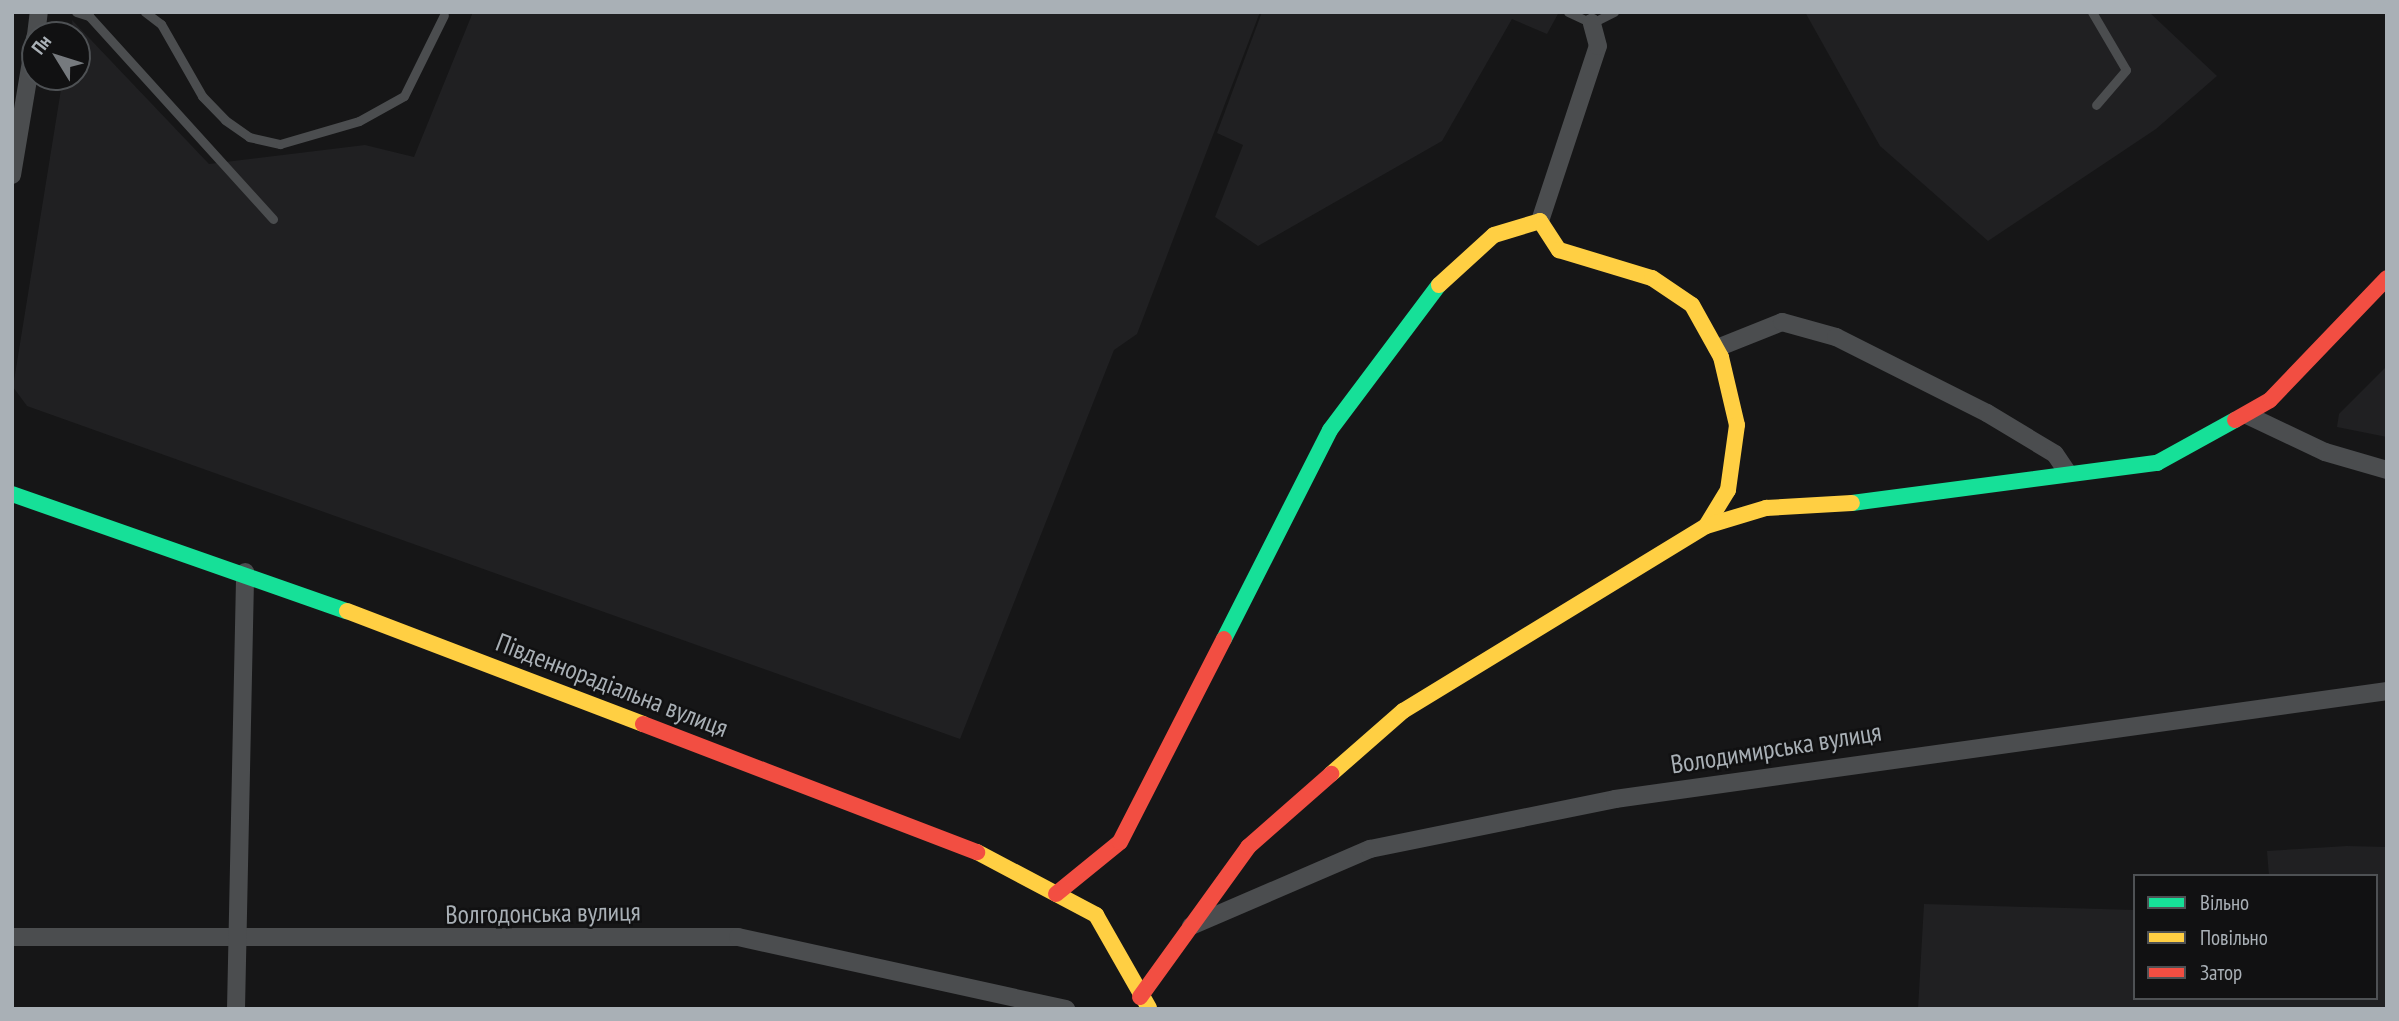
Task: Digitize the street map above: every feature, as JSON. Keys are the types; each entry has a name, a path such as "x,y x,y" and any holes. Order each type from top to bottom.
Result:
{"street":[{"path":"1540,221 1598,47 1592,23"},
{"path":"12,175 26,91"},
{"path":"1540,221 1559,250 1652,278 1692,305 1717,348 1737,425 1728,490 1706,526"},
{"path":"1056,894 1120,842 1330,430 1446,276 1494,235 1540,221"},
{"path":"1145,1003 1191,926 1248,847 1404,710 1706,526 1766,508 1882,501 2067,472 2157,463 2270,400 2387,278"},
{"path":"1717,348 1782,322 1836,337 1987,413 2055,454 2067,472"},
{"path":"2247,415 2325,452 2387,470"},
{"name":"Південнорадіальна вулиця","path":"12,494 246,572 919,828 1096,915 1145,1003"},
{"path":"236,1009 246,572"},
{"name":"Володимирська вулиця","path":"1191,926 1370,849 1615,799 2387,691"},
{"name":"Волгодонська вулиця","path":"12,937 236,942 738,937 1066,1009"}],"lane":[{"path":"76,12 89,16 273,219"},
{"path":"145,12 160,24 202,96 225,120 250,137 280,144 359,121 404,96 444,15"},
{"path":"1568,12 1592,23 1615,12"},
{"path":"2092,12 2126,70 2096,105"}],"shaded area":[{"path":"473,12 1260,12 1137,334 1114,350 960,739 27,406 13,387 61,91 91,91 91,40 209,164 365,145 414,157"},
{"path":"1262,12 1559,12 1547,34 1512,19 1442,141 1258,246 1215,217 1243,145 1217,133"},
{"path":"1805,12 2149,12 2217,76 2156,129 1988,241 1880,146"},
{"path":"2387,366 2387,437 2337,427 2339,414"},
{"path":"2347,846 2387,847 2387,1009 1918,1009 1924,904 2133,910 2133,1000 2378,1000 2378,874 2269,874 2267,851"}],"traffic: fast":[{"path":"1224,639 1330,430 1439,285"},
{"path":"1852,503 2157,463 2235,420"},
{"path":"12,494 347,611"}],"traffic: slow":[{"path":"1439,285 1494,235 1540,221 1559,250 1652,278 1692,305 1721,357 1737,425 1728,490 1706,526"},
{"path":"1331,774 1403,711 1706,526 1766,508 1852,503"},
{"path":"347,611 643,724"},
{"path":"977,852 1096,915 1149,1008"}],"traffic: jam":[{"path":"2235,420 2270,400 2387,278"},
{"path":"1056,894 1120,842 1224,639"},
{"path":"643,724 977,852"},
{"path":"1140,997 1248,847 1331,774"}]}
